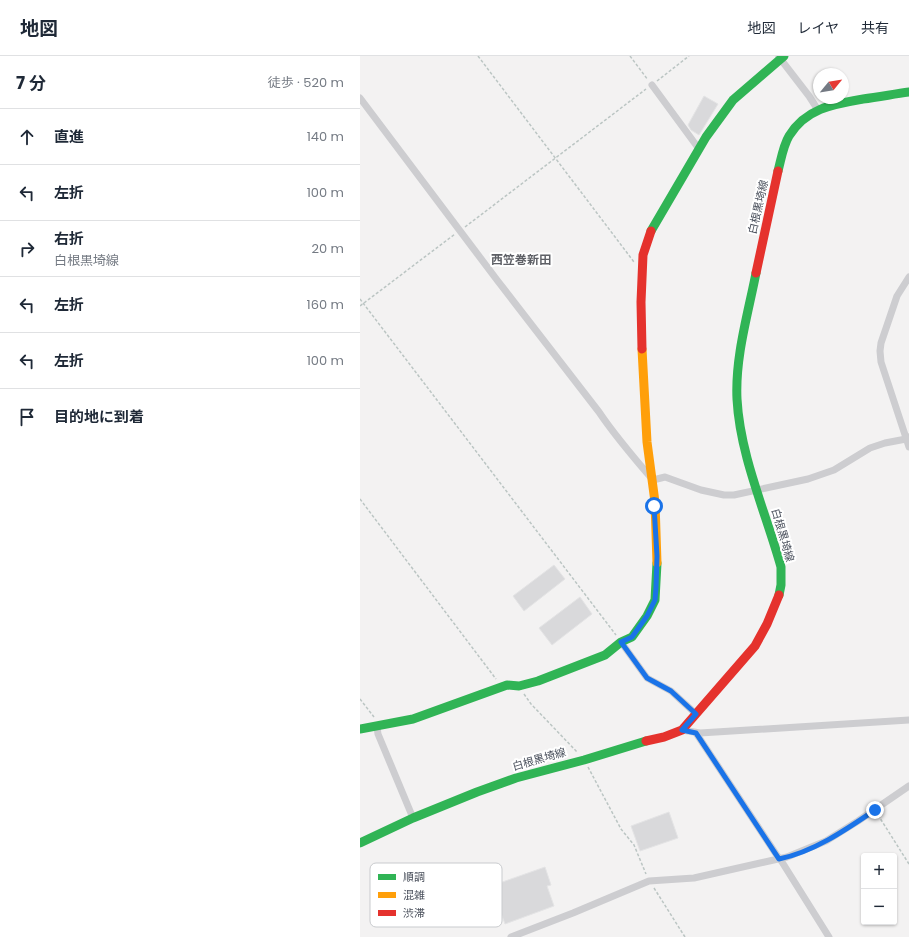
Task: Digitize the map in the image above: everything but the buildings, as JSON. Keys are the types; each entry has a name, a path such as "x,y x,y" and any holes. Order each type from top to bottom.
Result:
{"main road":[{"path":"360,729 413,719 507,685 519,686 538,681 606,655 621,642 632,637 647,616 655,600 657,556 653,480 647,442 641,302 643,255 653,226 699,149 725,110 733,100 781,57"},
{"name":"白根黒埼線","path":"360,843 413,818 427,814 477,792 516,778 664,737 682,730 755,646 767,624 779,595 781,585 781,566 743,438 739,414 737,372 741,345 780,163 787,141 796,127 818,110 833,104 909,92"}],"street":[{"path":"781,57 818,110"},
{"path":"652,85 699,149"},
{"path":"360,98 609,427 653,480 665,477 701,490 724,495 734,495 808,479 834,470 870,448 907,438"},
{"path":"909,277 897,296 881,343 880,351 881,362 909,446"},
{"path":"621,642 647,678 671,691 696,714"},
{"path":"682,730 696,733 909,720"},
{"path":"377,726 378,734 413,818"},
{"path":"696,733 812,908 829,937"},
{"path":"511,937 649,881 694,878 792,855 826,841 875,810 909,786"}],"path":[{"path":"478,56 642,272"},
{"path":"630,56 652,85"},
{"path":"360,306 689,56"},
{"path":"360,299 621,642"},
{"path":"360,499 503,687"},
{"path":"519,686 531,704 584,760 621,829 634,845 649,881 685,937"},
{"path":"360,699 376,720 377,726"},
{"path":"875,810 909,864"}],"traffic: fast":[{"path":"651,231 706,137 733,100 784,56"},
{"path":"778,171 789,136 796,127 812,113 842,103 909,92"},
{"path":"756,273 740,351 737,399 739,420 748,463 781,567 781,585 779,595"},
{"path":"360,729 413,719 507,685 519,686 538,681 605,655 621,642 632,637 647,616 655,600 657,563"},
{"path":"360,843 413,818 516,778 584,760 646,741"}],"traffic: slow":[{"path":"642,349 647,442 655,502 657,563"}],"traffic: jam":[{"path":"756,273 778,171"},
{"path":"642,349 641,302 643,255 651,231"},
{"path":"646,741 664,737 682,730 755,646 767,624 779,595"}],"district":[{"name":"西笠巻新田","path":"521,259"}],"route":[{"path":"654,506 657,556 655,600 647,616 632,637 621,642 647,678 671,691 696,714 682,730 696,733 779,859 826,841 875,810"}]}
